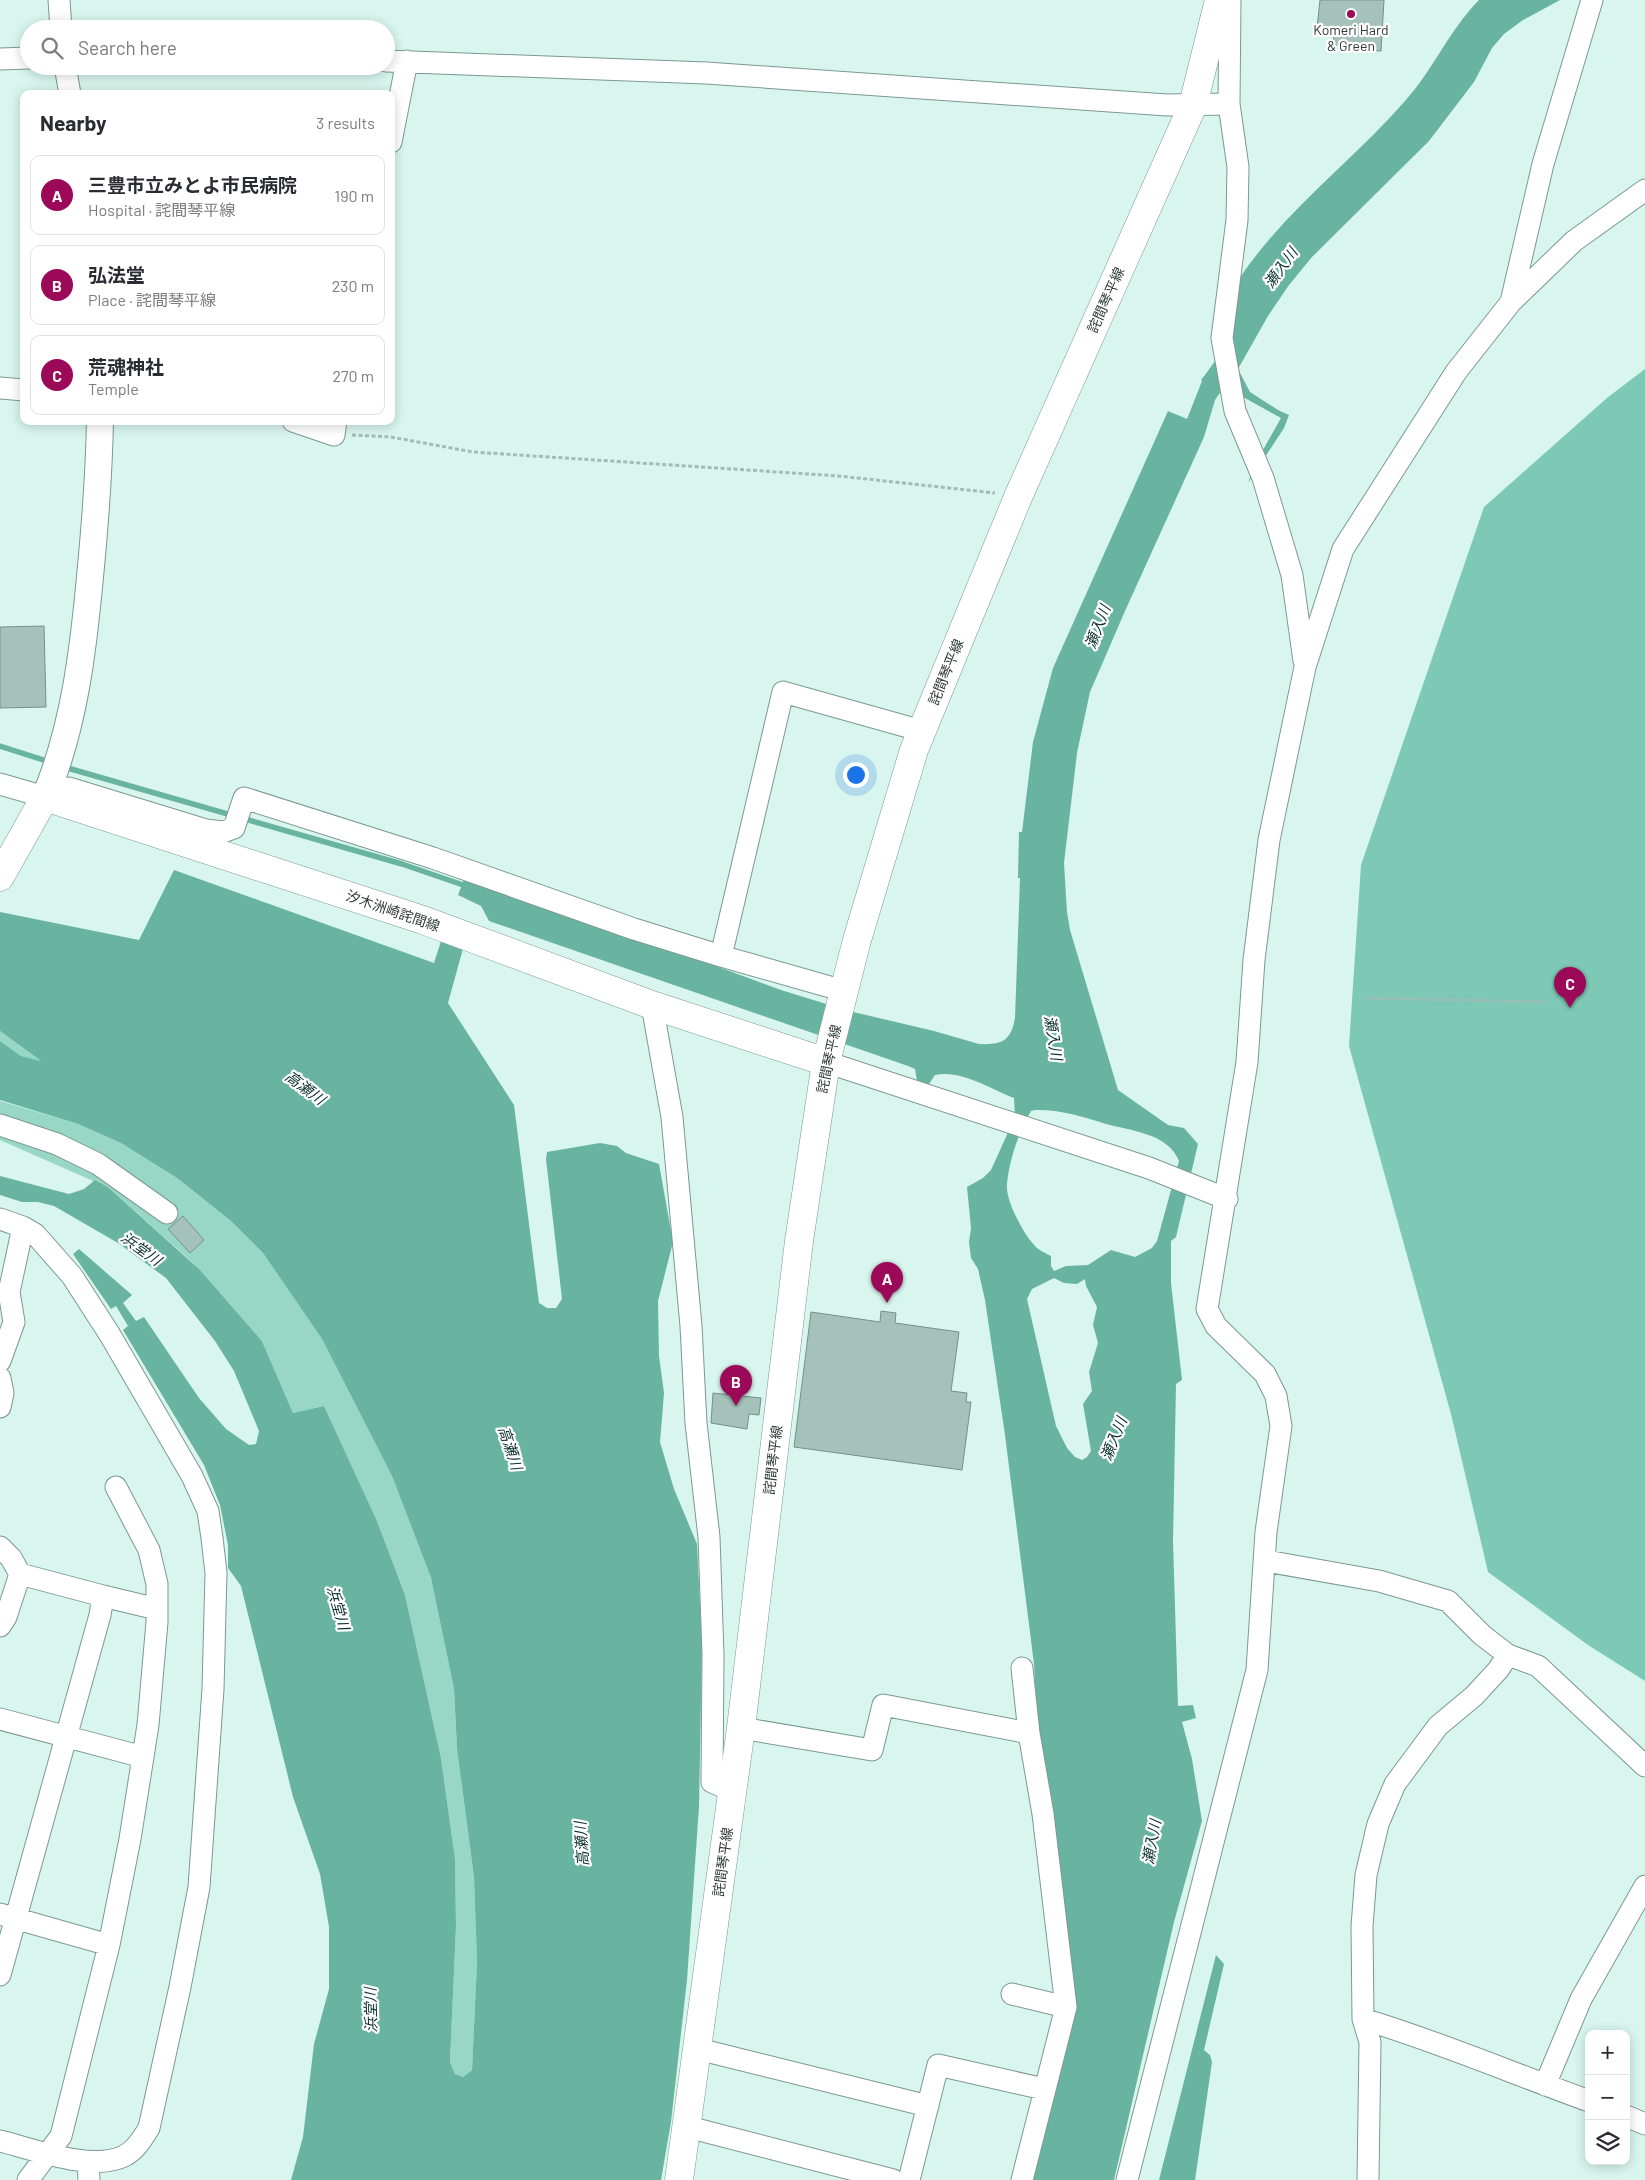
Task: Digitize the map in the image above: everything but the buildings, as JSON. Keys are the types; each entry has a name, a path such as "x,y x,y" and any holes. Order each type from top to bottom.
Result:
{"main road":[{"name":"詫間琴平線","path":"679,2180 688,2127 733,1791 799,1241 827,1056 860,930 914,750 1018,497 1193,105 1219,0"},
{"path":"0,877 50,783"},
{"name":"汐木洲崎詫間線","path":"50,783 652,1005 827,1056"}],"street":[{"path":"59,0 60,20"},
{"path":"1230,0 1229,104 1238,167 1237,220 1222,338 1235,411 1263,478 1292,575 1305,666"},
{"path":"1511,302 1543,164 1592,2"},
{"path":"0,59 20,58"},
{"path":"395,90 397,61 706,73 1167,105 1229,104"},
{"path":"67,75 69,90"},
{"path":"1127,2180 1258,1670 1266,1561 1266,1532 1281,1426 1276,1396 1265,1374 1216,1326 1207,1309 1247,1062 1254,960 1269,840 1305,666 1343,549 1456,372 1511,302 1574,242 1645,190"},
{"path":"0,388 20,390"},
{"path":"50,783 83,652 98,486 100,425"},
{"path":"317,425 335,428"},
{"path":"721,956 783,692 922,731"},
{"path":"0,784 50,783 206,830 223,832 234,828 244,798 433,858 634,929 842,997"},
{"path":"652,1005 672,1117 691,1326 696,1423 709,1537 712,1782 733,1791"},
{"path":"827,1056 969,1108 1149,1168 1226,1199"},
{"path":"0,1125 57,1144 98,1164 167,1213"},
{"path":"0,1219 23,1227 35,1234 72,1276 110,1335 192,1476 208,1511 216,1573 213,1689 199,1887 164,2067 149,2128 140,2143 123,2156 88,2171 48,2154 0,2141"},
{"path":"0,1361 14,1322 10,1292 23,1227"},
{"path":"0,1378 3,1394 0,1407"},
{"path":"28,2180 61,2136 109,1945 148,1725 157,1609 157,1584 149,1550 116,1487"},
{"path":"0,1547 11,1558 20,1574 157,1609"},
{"path":"1266,1561 1379,1581 1448,1601 1482,1635 1508,1655 1538,1666 1645,1766"},
{"path":"0,1626 6,1617 20,1574"},
{"path":"0,1975 8,1917 65,1738 100,1616 103,1596"},
{"path":"1368,2180 1370,2042 1364,2019 1362,1926 1366,1875 1378,1824 1395,1784 1438,1726 1474,1696 1498,1670 1508,1655"},
{"path":"1022,1668 1029,1733 1043,1814 1066,2007 1022,2180"},
{"path":"741,1728 872,1750 883,1705 1029,1733"},
{"path":"0,1719 65,1738 143,1757"},
{"path":"1545,2085 1580,2000 1645,1886"},
{"path":"8,1917 109,1945"},
{"path":"1012,1994 1066,2007"},
{"path":"1364,2019 1427,2038 1585,2100"},
{"path":"698,2048 928,2106"},
{"path":"909,2180 938,2065 1044,2089"},
{"path":"1630,2118 1645,2124"},
{"path":"688,2127 893,2180"}],"path":[{"path":"335,428 474,452 849,477 963,488 1018,497"},
{"path":"1366,998 1546,1002"}],"shaded area":[{"path":"1645,369 1645,1681 1588,1645 1488,1572 1451,1414 1349,1046 1361,865 1484,507 1607,398"},
{"path":"0,1031 42,1062 21,1056 0,1041"},
{"path":"0,1101 78,1124 121,1143 177,1178 231,1221 263,1253 322,1339 392,1476 431,1578 454,1689 457,1749 474,1877 477,1962 472,2070 463,2077 455,2074 450,2062 456,1926 455,1859 441,1758 405,1595 377,1521 324,1406 293,1413 262,1341 191,1261 109,1188 0,1140"}],"water":[{"name":"瀬入川","path":"1479,0 1560,0 1523,20 1504,34 1492,48 1474,82 1429,141 1312,257 1289,285 1268,316 1238,369 1250,392 1289,415 1284,428 1248,483 1255,464 1281,418 1243,397 1231,377 1215,400 1204,437 1090,692 1077,753 1064,863 1067,912 1070,930 1118,1090 1168,1125 1184,1128 1198,1144 1176,1237 1171,1241 1171,1283 1182,1380 1176,1384 1173,1542 1178,1706 1193,1705 1196,1718 1182,1722 1192,1759 1202,1821 1174,1922 1114,2180 1033,2180 1076,2003 1058,1858 1037,1723 1034,1664 1005,1435 985,1300 978,1269 971,1258 969,1242 971,1228 967,1187 983,1178 991,1170 1015,1117 1014,1098 965,1077 955,1075 935,1075 927,1087 917,1081 915,1069 908,1066 489,921 481,906 458,895 466,874 781,990 849,1011 934,1031 979,1044 994,1044 1008,1037 1015,1018 1020,878 1018,878 1019,832 1022,832 1033,742 1053,668 1168,411 1187,419 1201,380 1228,340 1233,322 1234,296 1237,284 1257,254 1297,209 1405,101 1469,11","holes":["1031,1111 1071,1114 1137,1131 1158,1139 1174,1152 1179,1161 1157,1241 1152,1248 1135,1257 1111,1250 1088,1265 1066,1266 1054,1271 1051,1266 1051,1256 1037,1248 1021,1226 1012,1208 1007,1191 1008,1175 1015,1146","1054,1278 1064,1283 1077,1284 1085,1279 1086,1286 1097,1307 1093,1325 1098,1343 1089,1372 1092,1391 1083,1404 1091,1451 1082,1460 1075,1457 1067,1448 1056,1426 1027,1299 1032,1289"]},
{"path":"174,870 434,963 442,938 464,945 448,1003 514,1105 539,1303 547,1308 556,1308 562,1299 546,1159 547,1152 600,1143 617,1146 626,1153 659,1164 673,1242 658,1301 659,1356 664,1393 660,1442 674,1489 697,1544 702,1646 699,1807 687,1980 671,2122 661,2180 291,2180 303,2137 314,2044 329,1989 329,1927 320,1874 293,1797 241,1586 228,1568 228,1545 220,1505 204,1465 123,1330 128,1326 116,1306 111,1309 73,1254 79,1249 132,1295 123,1303 136,1321 144,1317 199,1398 226,1429 249,1445 256,1444 259,1431 234,1371 215,1341 166,1278 118,1243 54,1206 38,1202 22,1202 0,1195 0,1176 69,1194 84,1189 95,1180 109,1188 199,1269 262,1341 293,1413 324,1406 377,1521 405,1595 441,1758 455,1859 456,1926 450,2062 455,2074 463,2077 472,2070 477,1962 474,1877 457,1749 454,1689 431,1578 392,1476 322,1339 263,1253 231,1221 177,1178 121,1143 78,1124 0,1100 0,1041 21,1056 41,1061 0,1031 0,912 139,940"},
{"path":"1216,1955 1224,1964 1204,2050 1210,2055 1212,2062 1195,2180 1159,2180"}],"waterway":[{"path":"0,746 50,762"},
{"path":"64,767 402,864 469,887"}],"place":[{"name":"Komeri Hard & Green","path":"1351,14"},
{"name":"荒魂神社","path":"1570,1008"},
{"name":"三豊市立みとよ市民病院","path":"887,1303"},
{"name":"弘法堂","path":"736,1406"}],"water label":[{"name":"高瀬川","path":"305,1088"},
{"name":"浜堂川","path":"141,1249"},
{"name":"高瀬川","path":"510,1448"},
{"name":"浜堂川","path":"338,1608"},
{"name":"高瀬川","path":"582,1844"},
{"name":"浜堂川","path":"371,2010"}]}
